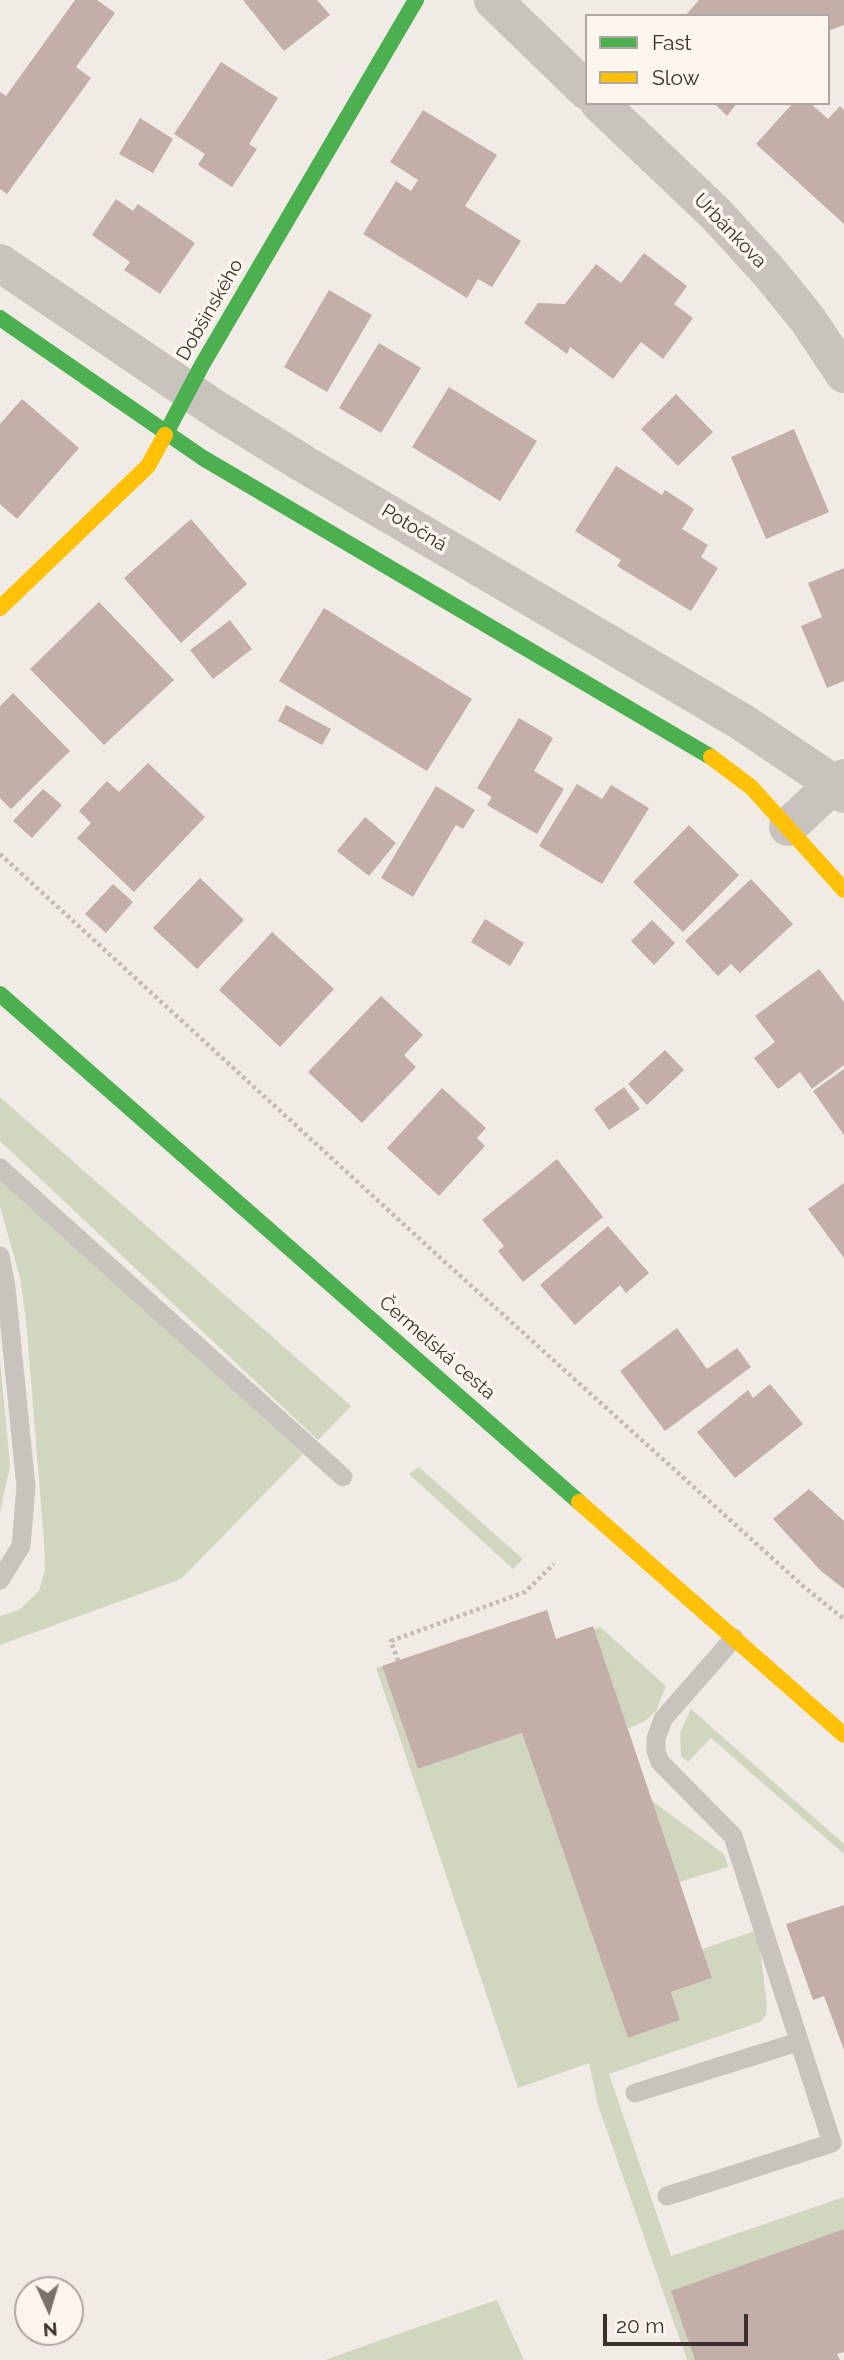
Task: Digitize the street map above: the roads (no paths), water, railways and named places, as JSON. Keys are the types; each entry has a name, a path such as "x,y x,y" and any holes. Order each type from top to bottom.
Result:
{"street":[{"name":"Dobšinského","path":"0,608 148,467 188,391 416,0"},
{"path":"493,0 585,89"},
{"name":"Urbánkova","path":"601,105 716,214 770,273 808,320 844,374"},
{"name":"Potočná","path":"0,263 188,391 304,464 742,722 841,785"},
{"path":"0,318 203,458 718,761 751,787 844,890"},
{"path":"788,827 841,785"},
{"name":"Čermeľská cesta","path":"0,994 844,1735"}],"lane":[{"path":"0,1168 343,1477"},
{"path":"0,1256 6,1287 26,1487 21,1546 0,1580"},
{"path":"667,2196 832,2143 733,1836 660,1762 656,1751 656,1739 663,1719 734,1638"},
{"path":"635,2093 798,2042"}]}
